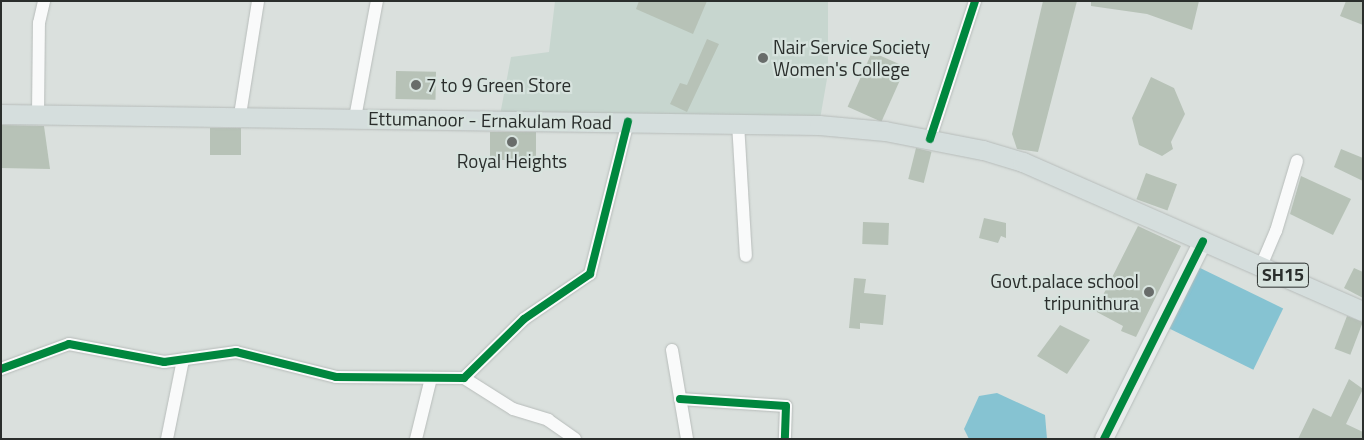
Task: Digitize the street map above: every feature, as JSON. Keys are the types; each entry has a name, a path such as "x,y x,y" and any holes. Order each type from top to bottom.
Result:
{"main road":[{"name":"Ettumanoor - Ernakulam Road","path":"1,114 240,115 819,125 930,139 1023,162 1363,311"}],"street":[{"path":"38,114 39,24 44,1"},
{"path":"240,115 258,1"},
{"path":"354,118 377,1"},
{"path":"930,139 975,1"},
{"path":"464,378 524,319 590,274 628,122"},
{"path":"738,123 746,256"},
{"path":"1261,266 1276,231 1297,161"},
{"path":"1104,439 1203,241"},
{"path":"1,369 69,344 164,362 236,352 336,377 464,378 513,408 548,420 575,439"},
{"path":"672,350 687,439"},
{"path":"167,439 183,360"},
{"path":"416,439 431,378"},
{"path":"680,399 786,406 785,439"}],"shaded area":[{"path":"555,1 828,1 828,73 819,125 500,115 511,57 549,52"}],"water":[{"path":"1196,266 1283,309 1253,370 1166,327"},
{"path":"997,393 1045,415 1047,439 969,439 964,429 979,396"}],"building":[{"path":"639,1 707,1 693,34 636,9"},
{"path":"1043,1 1077,1 1038,152 1017,149 1012,134"},
{"path":"1091,1 1199,1 1192,30 1147,14 1091,6"},
{"path":"1346,1 1363,1 1363,25 1340,16"},
{"name":"Nair Service Society Women's College","path":"707,39 719,44 687,112 670,104 680,83 687,85"},
{"path":"872,52 906,67 881,122 848,107"},
{"name":"7 to 9 Green Store","path":"396,71 436,72 436,100 396,99"},
{"path":"1151,77 1174,88 1185,114 1171,142 1173,149 1162,156 1139,145 1132,118"},
{"path":"1,125 44,126 50,169 1,168"},
{"path":"210,128 241,128 241,155 210,155"},
{"name":"Royal Heights","path":"490,132 536,132 536,160 490,160"},
{"path":"916,148 932,152 924,183 908,179"},
{"path":"1341,149 1363,158 1363,181 1334,167"},
{"path":"1146,173 1177,184 1167,211 1136,199"},
{"path":"1301,176 1351,199 1333,235 1290,214"},
{"path":"984,218 1006,223 1006,238 1001,236 998,243 979,238"},
{"path":"863,222 889,223 888,245 862,244"},
{"path":"1138,226 1181,246 1136,337 1121,331 1123,326 1095,311"},
{"path":"1354,268 1363,272 1363,298 1344,288"},
{"path":"854,278 866,279 864,293 886,295 883,325 860,323 860,329 849,328"},
{"path":"1347,316 1363,322 1350,355 1334,349"},
{"path":"1060,325 1090,340 1067,374 1037,356"},
{"path":"1349,379 1363,389 1346,424 1363,432 1363,439 1298,439 1313,408 1331,417"}],"cycle path":[{"path":"930,139 975,1"},
{"path":"1,369 69,344 164,362 236,352 336,377 464,378 524,319 590,274 628,122"},
{"path":"1104,439 1203,241"},
{"path":"680,399 786,406 785,439"}],"place":[{"name":"Nair Service Society Women's College","path":"763,58"},
{"name":"7 to 9 Green Store","path":"416,85"},
{"name":"Royal Heights","path":"512,142"},
{"name":"Govt.palace school tripunithura","path":"1149,292"}]}
